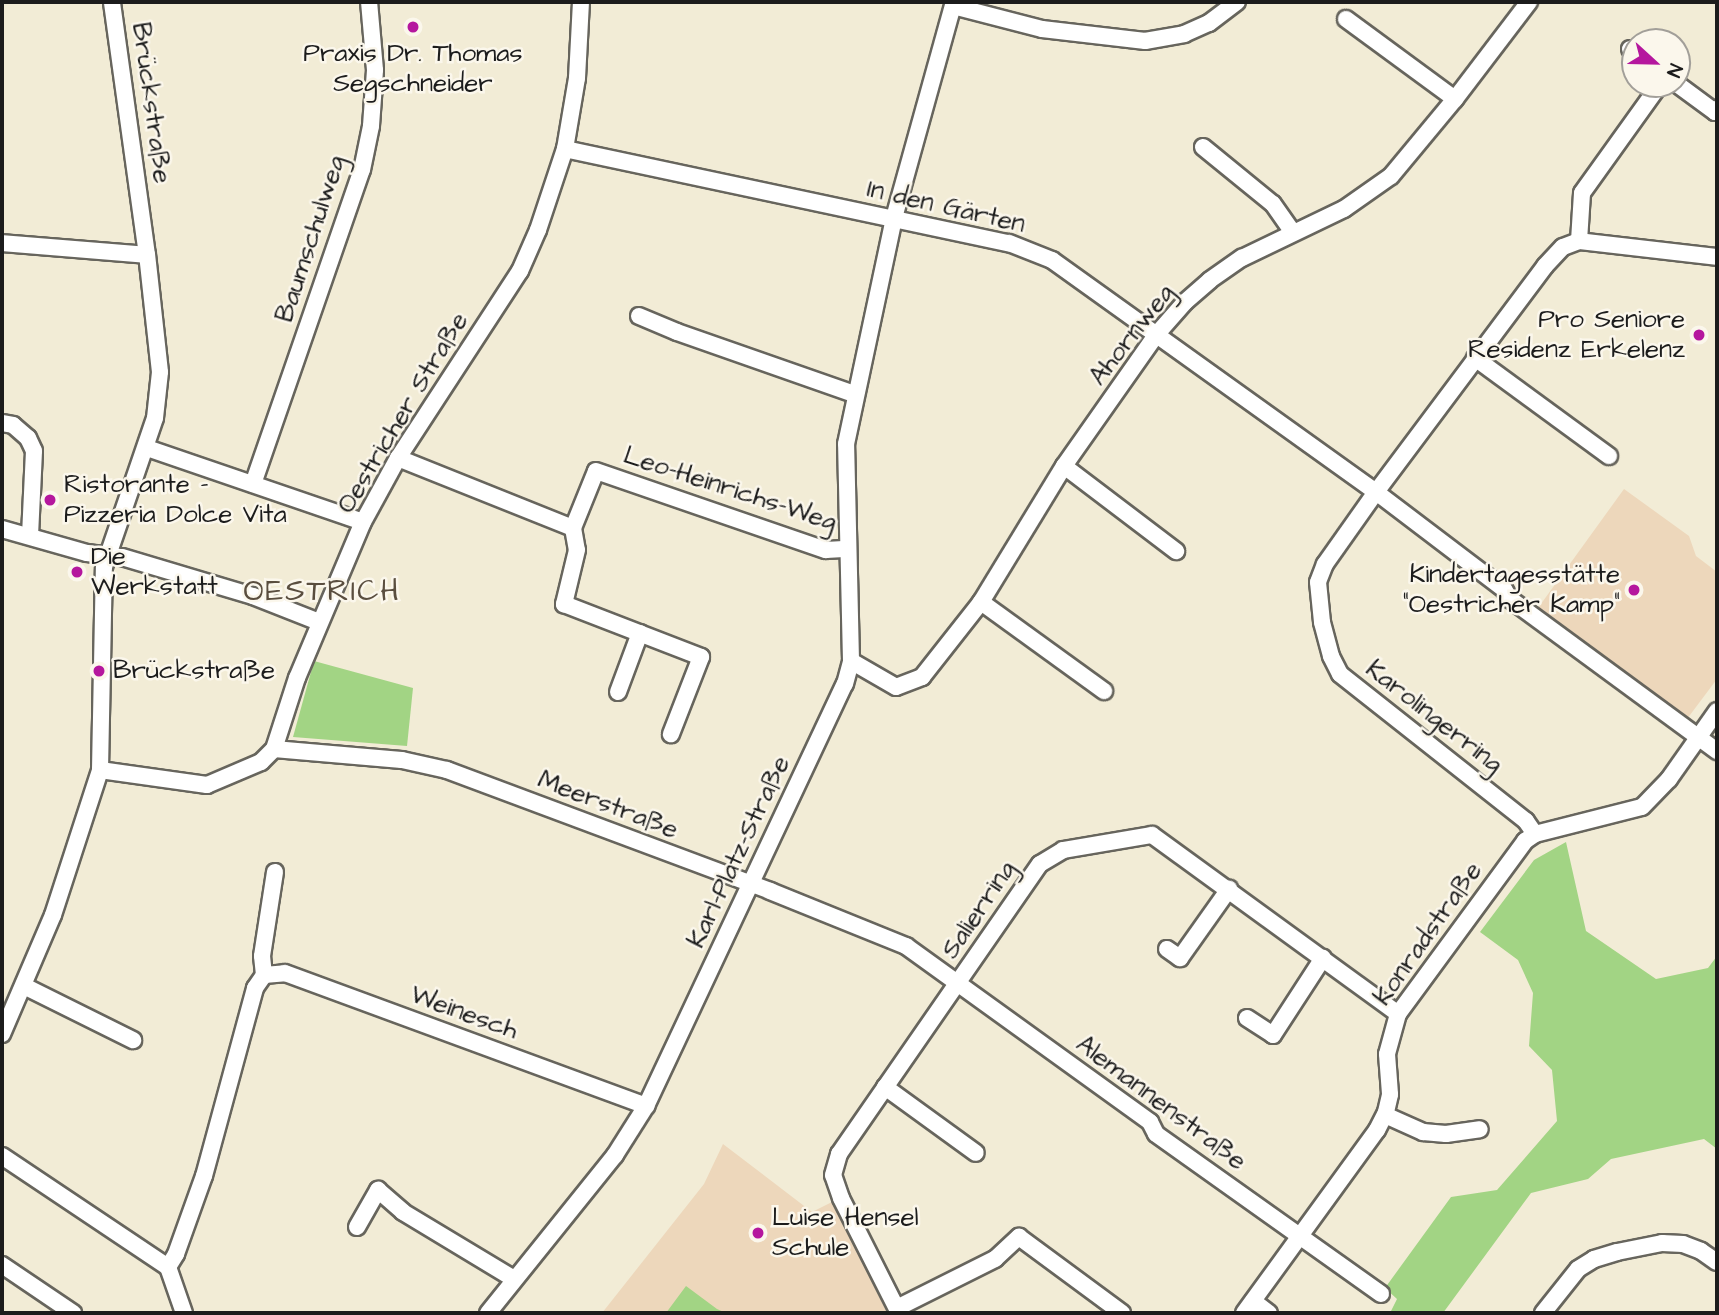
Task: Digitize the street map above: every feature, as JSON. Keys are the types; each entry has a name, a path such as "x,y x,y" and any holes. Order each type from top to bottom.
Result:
{"street":[{"name":"Brückstraße","path":"2,1034 53,915 100,770 106,555 147,448 155,418 160,372 147,255 112,2"},
{"name":"Baumschulweg","path":"253,484 362,170 371,126 374,70 369,2"},
{"name":"Oestricher Straße","path":"274,749 319,622 363,522 398,458 520,271 565,149 577,78 581,2"},
{"path":"953,4 1042,29 1145,41 1184,34 1209,23 1237,2"},
{"name":"Ahornweg","path":"851,661 896,687 922,677 981,602 1065,466 1156,335 1210,280 1242,258 1344,209 1391,176 1455,99 1529,2"},
{"name":"Karl-Platz-Straße","path":"488,1313 615,1155 646,1106 845,684 851,661 846,444 854,394 894,218 953,4"},
{"path":"1346,19 1455,99"},
{"path":"1691,94 1715,112 1717,108"},
{"path":"1650,98 1583,193 1579,242 1717,257"},
{"path":"1203,147 1273,204 1293,233"},
{"name":"In den Gärten","path":"565,149 1009,243 1052,260 1303,443 1376,492 1504,589 1510,599 1717,751"},
{"name":"Karolingerring","path":"1535,834 1526,821 1340,674 1331,656 1322,622 1318,582 1325,564 1376,492 1545,266 1563,247 1579,242"},
{"path":"2,243 147,255"},
{"path":"639,316 854,394"},
{"path":"1475,358 1609,456"},
{"path":"2,423 12,425 27,438 34,451 30,535"},
{"path":"147,448 363,522"},
{"path":"398,458 573,528 577,550 564,604 701,657 671,734"},
{"path":"1065,466 1176,551"},
{"name":"Leo-Heinrichs-Weg","path":"573,528 596,471 826,550 848,550"},
{"path":"2,529 253,596 319,622"},
{"path":"981,602 1104,691"},
{"path":"618,692 640,633"},
{"path":"1535,834 1642,807 1654,797 1717,711"},
{"path":"100,770 207,785 261,762 274,749"},
{"name":"Meerstraße","path":"274,749 423,763 751,884 914,950"},
{"name":"Konradstraße","path":"1269,1313 1249,1307 1377,1130 1385,1115 1390,1094 1387,1055 1398,1014 1525,841 1535,834"},
{"name":"Salierring","path":"898,1311 833,1175 839,1154 1040,864 1063,850 1152,835 1398,1014"},
{"path":"167,1267 204,1176 256,988 264,975 262,956 275,872"},
{"path":"1167,949 1180,958 1229,889"},
{"name":"Alemannenstraße","path":"914,950 1150,1122 1156,1133 1299,1238 1381,1294"},
{"path":"1247,1018 1273,1035 1323,958"},
{"name":"Weinesch","path":"264,975 285,972 646,1106"},
{"path":"24,986 133,1040"},
{"path":"884,1087 976,1153"},
{"path":"1385,1115 1423,1132 1446,1134 1479,1129"},
{"path":"2,1156 167,1267 184,1313"},
{"path":"357,1227 378,1190 403,1212 514,1279"},
{"path":"898,1311 995,1259 1019,1237 1122,1313"},
{"path":"1543,1313 1578,1269 1594,1259 1616,1252 1662,1243 1683,1244 1701,1251 1717,1262"},
{"path":"2,1265 73,1313"}],"shaded area":[{"name":"Kindertagesstätte \"Oestricher Kamp\"","path":"1624,489 1689,536 1696,556 1717,572 1717,679 1687,719 1538,608"},
{"name":"Luise Hensel Schule","path":"723,1144 812,1212 834,1201 887,1313 602,1313 704,1184"}],"green space":[{"path":"314,661 413,688 407,746 293,737"},
{"path":"1566,842 1586,931 1656,979 1708,968 1717,956 1717,1149 1704,1139 1611,1159 1588,1179 1531,1193 1443,1313 1390,1313 1397,1299 1385,1288 1451,1197 1497,1190 1557,1121 1552,1070 1529,1046 1533,993 1518,960 1480,932 1534,860"},
{"path":"686,1286 717,1309 726,1313 666,1313"}],"place":[{"name":"Praxis Dr. Thomas Segschneider","path":"413,27"},
{"name":"Pro Seniore Residenz Erkelenz","path":"1699,335"},
{"name":"Ristorante - Pizzeria Dolce Vita","path":"50,500"},
{"name":"Die Werkstatt","path":"77,572"},
{"name":"Kindertagesstätte \"Oestricher Kamp\"","path":"1634,590"},
{"name":"Brückstraße","path":"99,671"},
{"name":"Luise Hensel Schule","path":"758,1233"}],"district":[{"name":"OESTRICH","path":"322,591"}]}
